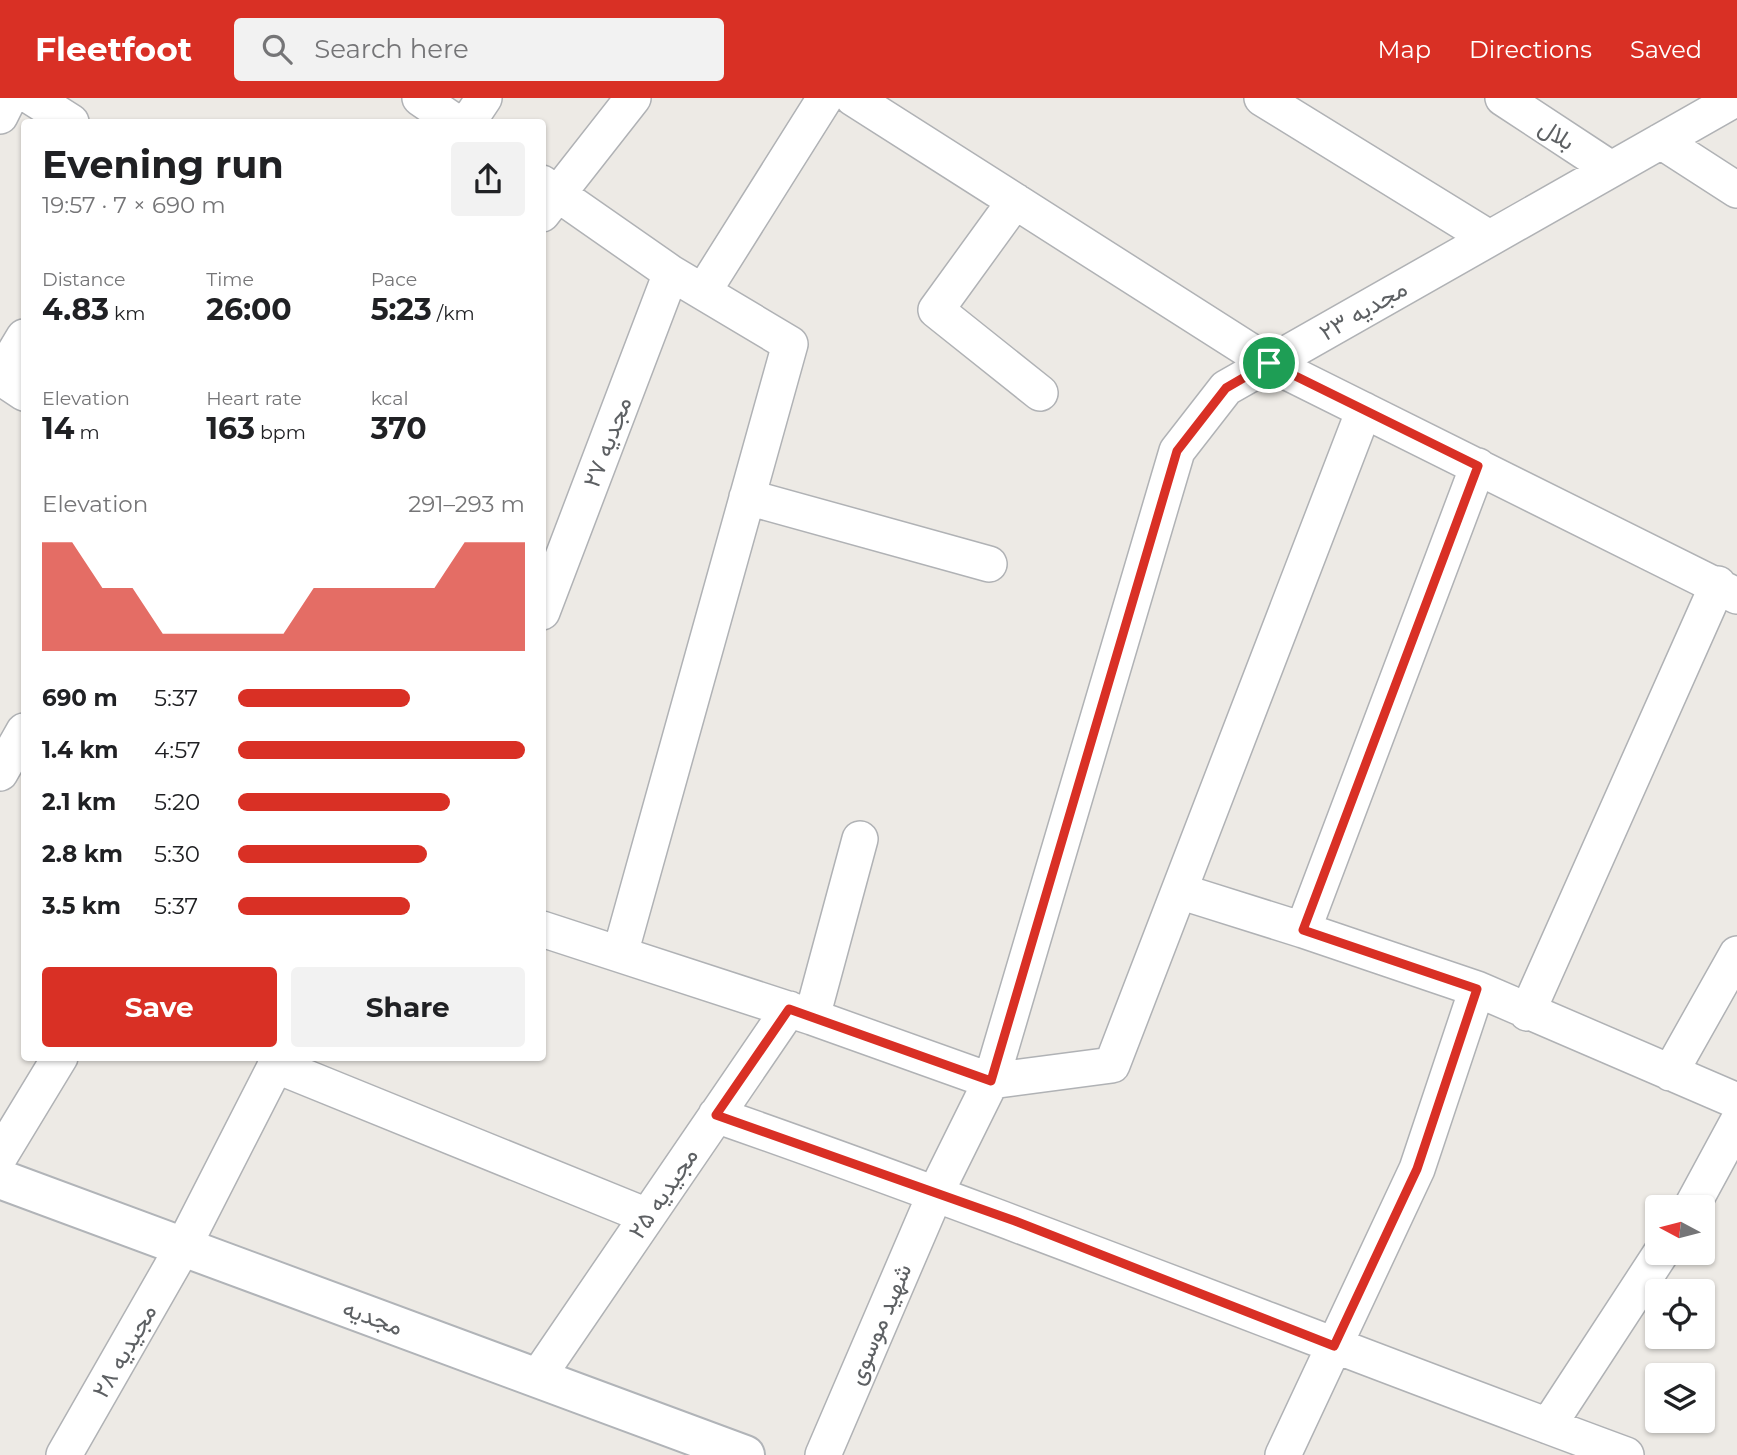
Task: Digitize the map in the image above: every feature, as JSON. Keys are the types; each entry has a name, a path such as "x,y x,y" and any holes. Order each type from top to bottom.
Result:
{"street":[{"path":"0,116 9,98"},
{"path":"33,98 66,119"},
{"path":"420,98 451,119"},
{"path":"470,119 484,98"},
{"path":"620,954 790,344 548,197 633,98"},
{"path":"703,292 825,98"},
{"path":"853,98 1269,363 1727,590 1527,1013"},
{"path":"1262,98 1489,238"},
{"name":"بلال","path":"1503,98 1611,169"},
{"name":"مجدیه ۲۳","path":"936,1192 991,1081 1177,451 1226,388 1737,98"},
{"path":"1661,141 1737,190"},
{"path":"1015,201 936,310 1040,393"},
{"name":"مجدیه ۲۷","path":"546,601 671,273"},
{"path":"21,342 0,377 21,391"},
{"path":"546,930 801,1013 991,1081 1112,1065 1364,410"},
{"path":"1303,930 1478,466"},
{"path":"747,497 989,564"},
{"path":"0,773 21,736"},
{"name":"مجیدیه ۲۵","path":"537,1378 716,1115 801,1013 860,839"},
{"path":"1179,891 1477,989 1527,1013 1737,1101"},
{"path":"1670,1073 1737,954"},
{"path":"1283,1455 1417,1169 1477,989"},
{"path":"0,1156 58,1061"},
{"path":"278,1061 647,1216"},
{"name":"مجیدیه ۲۸","path":"64,1455 184,1247 278,1061"},
{"path":"716,1115 936,1192 1334,1346 1626,1455"},
{"path":"1698,1195 1737,1123"},
{"name":"مجدیه","path":"0,1179 745,1455"},
{"name":"شهید موسوی","path":"823,1455 936,1192"},
{"path":"1548,1426 1653,1265"}],"route":[{"path":"1269,363 1478,466 1303,930 1477,989 1417,1169 1334,1346 1015,1221 716,1115 789,1009 991,1081 1177,451 1226,388 1269,363"}]}
